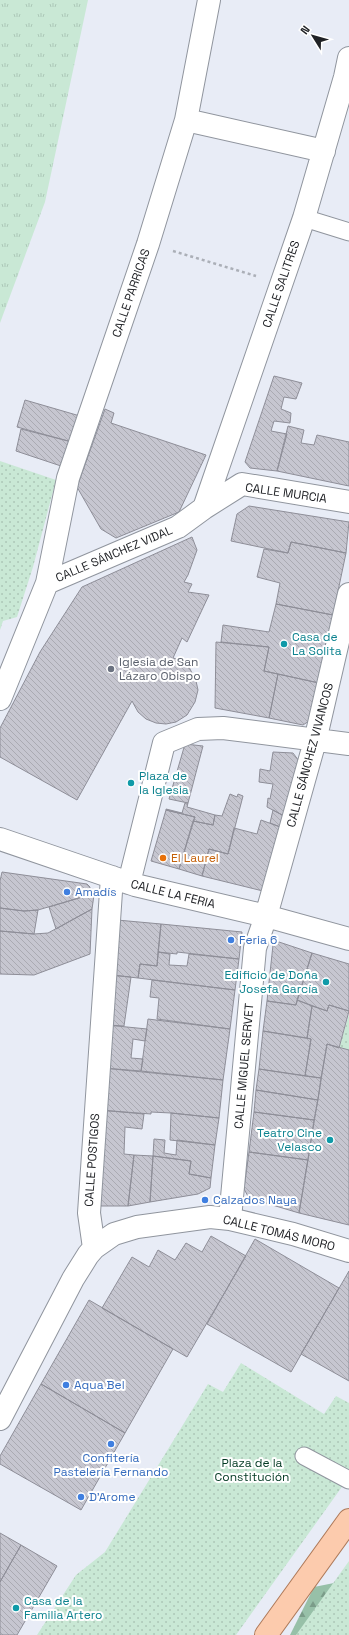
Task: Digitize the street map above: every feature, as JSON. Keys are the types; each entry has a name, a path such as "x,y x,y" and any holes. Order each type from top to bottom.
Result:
{"main road":[{"path":"266,1635 349,1520"}],"street":[{"name":"CALLE PARRICAS","path":"47,584 68,478 148,244 186,120 210,0"},
{"name":"CALLE SALITRES","path":"204,508 304,218 345,77 349,58"},
{"path":"186,120 324,151"},
{"name":"CALLE MURCIA","path":"204,508 242,484 349,502"},
{"name":"CALLE SÁNCHEZ VIDAL","path":"0,699 47,584 178,527 204,508"},
{"name":"CALLE SÁNCHEZ VIVANCOS","path":"266,916 315,740 349,594"},
{"name":"CALLE POSTIGOS","path":"94,1248 89,1213 120,880 164,743 198,729 217,728 315,740"},
{"path":"315,740 349,744"},
{"name":"CALLE LA FERIA","path":"0,839 120,880 266,916 349,940"},
{"name":"CALLE MIGUEL SERVET","path":"230,1219 255,948 266,916"},
{"name":"CALLE TOMÁS MORO","path":"94,1248 114,1234 137,1227 210,1217 230,1219 293,1234 349,1251"},
{"path":"0,1419 73,1279 94,1248"}],"lane":[{"path":"304,218 349,232"},
{"path":"304,1456 349,1480"}],"path":[{"path":"179,253 282,283"}],"green space":[{"path":"0,0 88,0 45,202 0,323"},
{"path":"0,461 56,480 33,567 17,617 3,621 0,630"},
{"path":"349,1014 349,1050 339,1048"},
{"name":"Plaza de la Constitución","path":"241,1363 324,1414 336,1396 349,1403 349,1477 236,1635 37,1635 76,1575 105,1552 208,1384 223,1392"},
{"path":"349,1561 349,1635 296,1635"},
{"path":"334,1583 349,1635 290,1635 314,1587"}],"building":[{"path":"274,376 302,383 296,399 284,397 281,409 291,413 290,423 274,421 271,431 287,434 277,471 250,468 245,462"},
{"path":"25,400 80,416 72,442 17,427"},
{"path":"105,409 114,413 111,423 206,455 179,512 116,538 101,529 77,487"},
{"path":"288,426 304,430 301,443 314,445 317,435 349,442 349,486 277,471"},
{"path":"21,429 72,442 64,467 16,451"},
{"path":"249,506 349,522 346,553 291,542 288,553 231,541 237,514"},
{"name":"Iglesia de San Lázaro Obispo","path":"192,537 197,550 184,582 192,584 188,592 209,595 187,642 182,638 173,658 180,660 189,667 196,681 198,690 195,702 187,715 176,722 166,724 156,723 146,719 138,712 132,701 77,800 0,757 0,728 40,652 82,587"},
{"path":"291,542 346,553 333,615 276,604 280,583 257,577 264,549 288,553"},
{"name":"Casa de La Solita","path":"276,604 333,615 319,683 264,671 269,647 221,642 223,625 269,632"},
{"path":"216,642 269,647 264,671 278,674 269,718 215,708"},
{"path":"278,674 319,683 312,719 303,725 269,718"},
{"path":"185,744 203,746 188,803 169,799"},
{"path":"273,752 293,753 299,761 286,817 267,807 268,798 270,799 273,784 259,782 260,769 270,771"},
{"path":"230,794 237,797 238,794 243,796 228,854 209,849 202,876 179,869 193,821 213,825 215,815 222,816"},
{"path":"185,803 188,803 187,807 215,815 213,825 193,821 195,817 166,810 182,813"},
{"path":"166,810 195,817 179,869 151,861"},
{"path":"273,810 286,817 283,828 270,823"},
{"path":"261,820 283,828 267,892 202,876 209,849 228,854 234,828 257,834"},
{"path":"2,872 87,884 90,887 89,895 38,910 24,911 0,908 0,881"},
{"path":"89,895 94,895 92,909 56,929 49,907"},
{"path":"0,908 24,911 38,910 34,934 0,931"},
{"path":"92,909 90,954 34,975 0,974 0,931 34,934 48,933"},
{"path":"117,920 161,924 157,966 140,964 138,978 111,975"},
{"path":"161,924 242,932 239,959 177,952 177,954 158,952"},
{"path":"279,942 312,953 296,1005 267,1001 273,945"},
{"path":"158,952 170,954 169,965 187,966 189,954 239,959 235,990 138,978 140,964 157,966"},
{"name":"Edificio de Doña Josefa García","path":"312,953 349,964 349,1011 329,1005 327,1011 297,1000"},
{"path":"111,975 131,977 124,1026 107,1025"},
{"path":"152,980 235,990 230,1029 157,1019 159,998 150,997"},
{"path":"297,1000 312,1006 307,1038 263,1031 267,1001 296,1005"},
{"path":"329,1005 349,1011 339,1048 327,1044 321,1078 305,1076 311,1039 307,1038 312,1006 327,1011"},
{"path":"148,1019 230,1029 223,1080 141,1071"},
{"path":"107,1025 147,1029 145,1041 133,1039 131,1058 143,1059 141,1071 103,1068"},
{"path":"263,1031 311,1039 305,1076 259,1069"},
{"name":"Teatro Cine Velasco","path":"327,1044 349,1050 349,1225 299,1213"},
{"path":"103,1068 223,1080 219,1118 171,1113 151,1112 151,1114 99,1110"},
{"path":"259,1069 321,1078 318,1100 256,1090"},
{"path":"256,1090 318,1100 314,1120 254,1112"},
{"path":"99,1110 144,1114 142,1129 125,1127 124,1154 134,1155 128,1206 95,1206"},
{"path":"254,1112 314,1120 308,1160 249,1152"},
{"path":"171,1113 219,1118 215,1145 170,1140"},
{"path":"154,1139 165,1140 164,1153 176,1155 177,1140 215,1145 211,1178 189,1174 191,1161 153,1156"},
{"path":"249,1152 308,1160 299,1213 249,1198 244,1189"},
{"path":"134,1155 153,1156 150,1202 128,1206"},
{"path":"153,1156 191,1161 189,1174 211,1178 210,1188 198,1194 150,1202"},
{"path":"211,1236 246,1256 187,1357 102,1308 132,1257 149,1267 158,1250 175,1260 186,1243 202,1252"},
{"path":"255,1239 339,1288 291,1372 207,1324"},
{"path":"349,1271 349,1381 301,1354"},
{"path":"89,1300 173,1349 125,1433 41,1384"},
{"path":"41,1384 125,1433 81,1510 0,1464 0,1456"},
{"path":"0,1533 21,1545 0,1582"},
{"name":"Casa de la Familia Artero","path":"21,1545 57,1566 17,1635 0,1635 0,1582"}],"place":[{"name":"Casa de La Solita","path":"284,644"},
{"name":"Iglesia de San Lázaro Obispo","path":"111,669"},
{"name":"Plaza de la Iglesia","path":"131,783"},
{"name":"El Laurel","path":"163,858"},
{"name":"Amadís","path":"67,892"},
{"name":"Feria 6","path":"231,940"},
{"name":"Edificio de Doña Josefa García","path":"326,982"},
{"name":"Teatro Cine Velasco","path":"330,1140"},
{"name":"Calzados Naya","path":"205,1200"},
{"name":"Aqua Bel","path":"66,1385"},
{"name":"Confitería Pastelería Fernando","path":"111,1444"},
{"name":"D'Arome","path":"81,1497"},
{"name":"Casa de la Familia Artero","path":"16,1608"}]}
